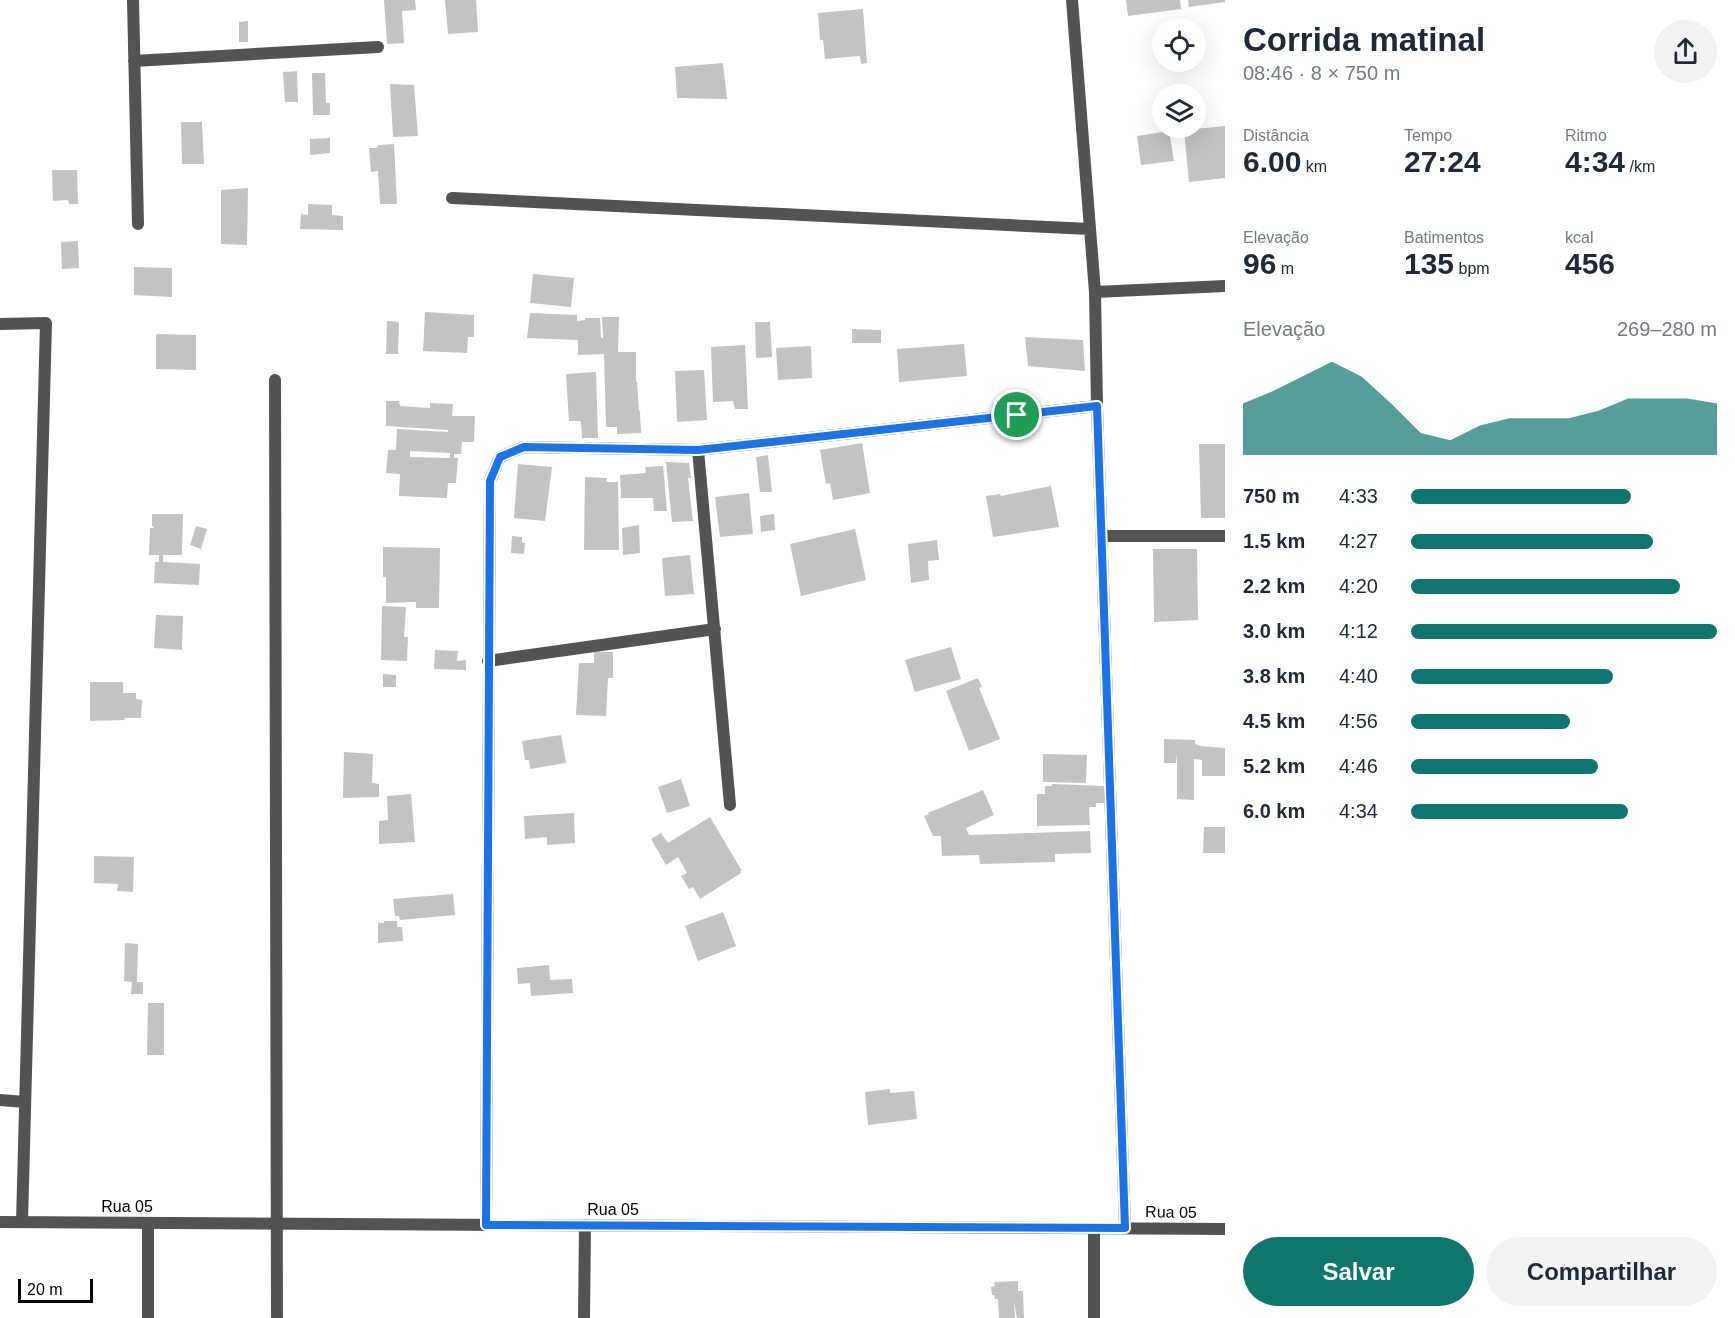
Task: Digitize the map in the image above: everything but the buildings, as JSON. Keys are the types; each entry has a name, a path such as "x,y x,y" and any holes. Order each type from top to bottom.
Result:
{"street":[{"path":"133,0 138,224"},
{"path":"1072,0 1095,292 1125,1228"},
{"path":"134,61 378,47"},
{"path":"452,198 1090,228"},
{"path":"1095,292 1225,286"},
{"path":"0,324 46,323 22,1222"},
{"path":"275,380 277,1318"},
{"path":"486,1225 490,481 500,457 524,447 698,450 1097,406"},
{"path":"698,450 730,805"},
{"path":"1102,536 1225,536"},
{"path":"488,661 714,629"},
{"path":"0,1100 25,1102"},
{"name":"Rua 05","path":"0,1222 1225,1229"},
{"path":"148,1223 148,1318"},
{"path":"584,1318 585,1225"},
{"path":"1094,1228 1094,1318"}],"route":[{"path":"1097,406 1125,1228 486,1225 490,481 500,457 524,447 698,450 1017,415 1097,406"}]}
